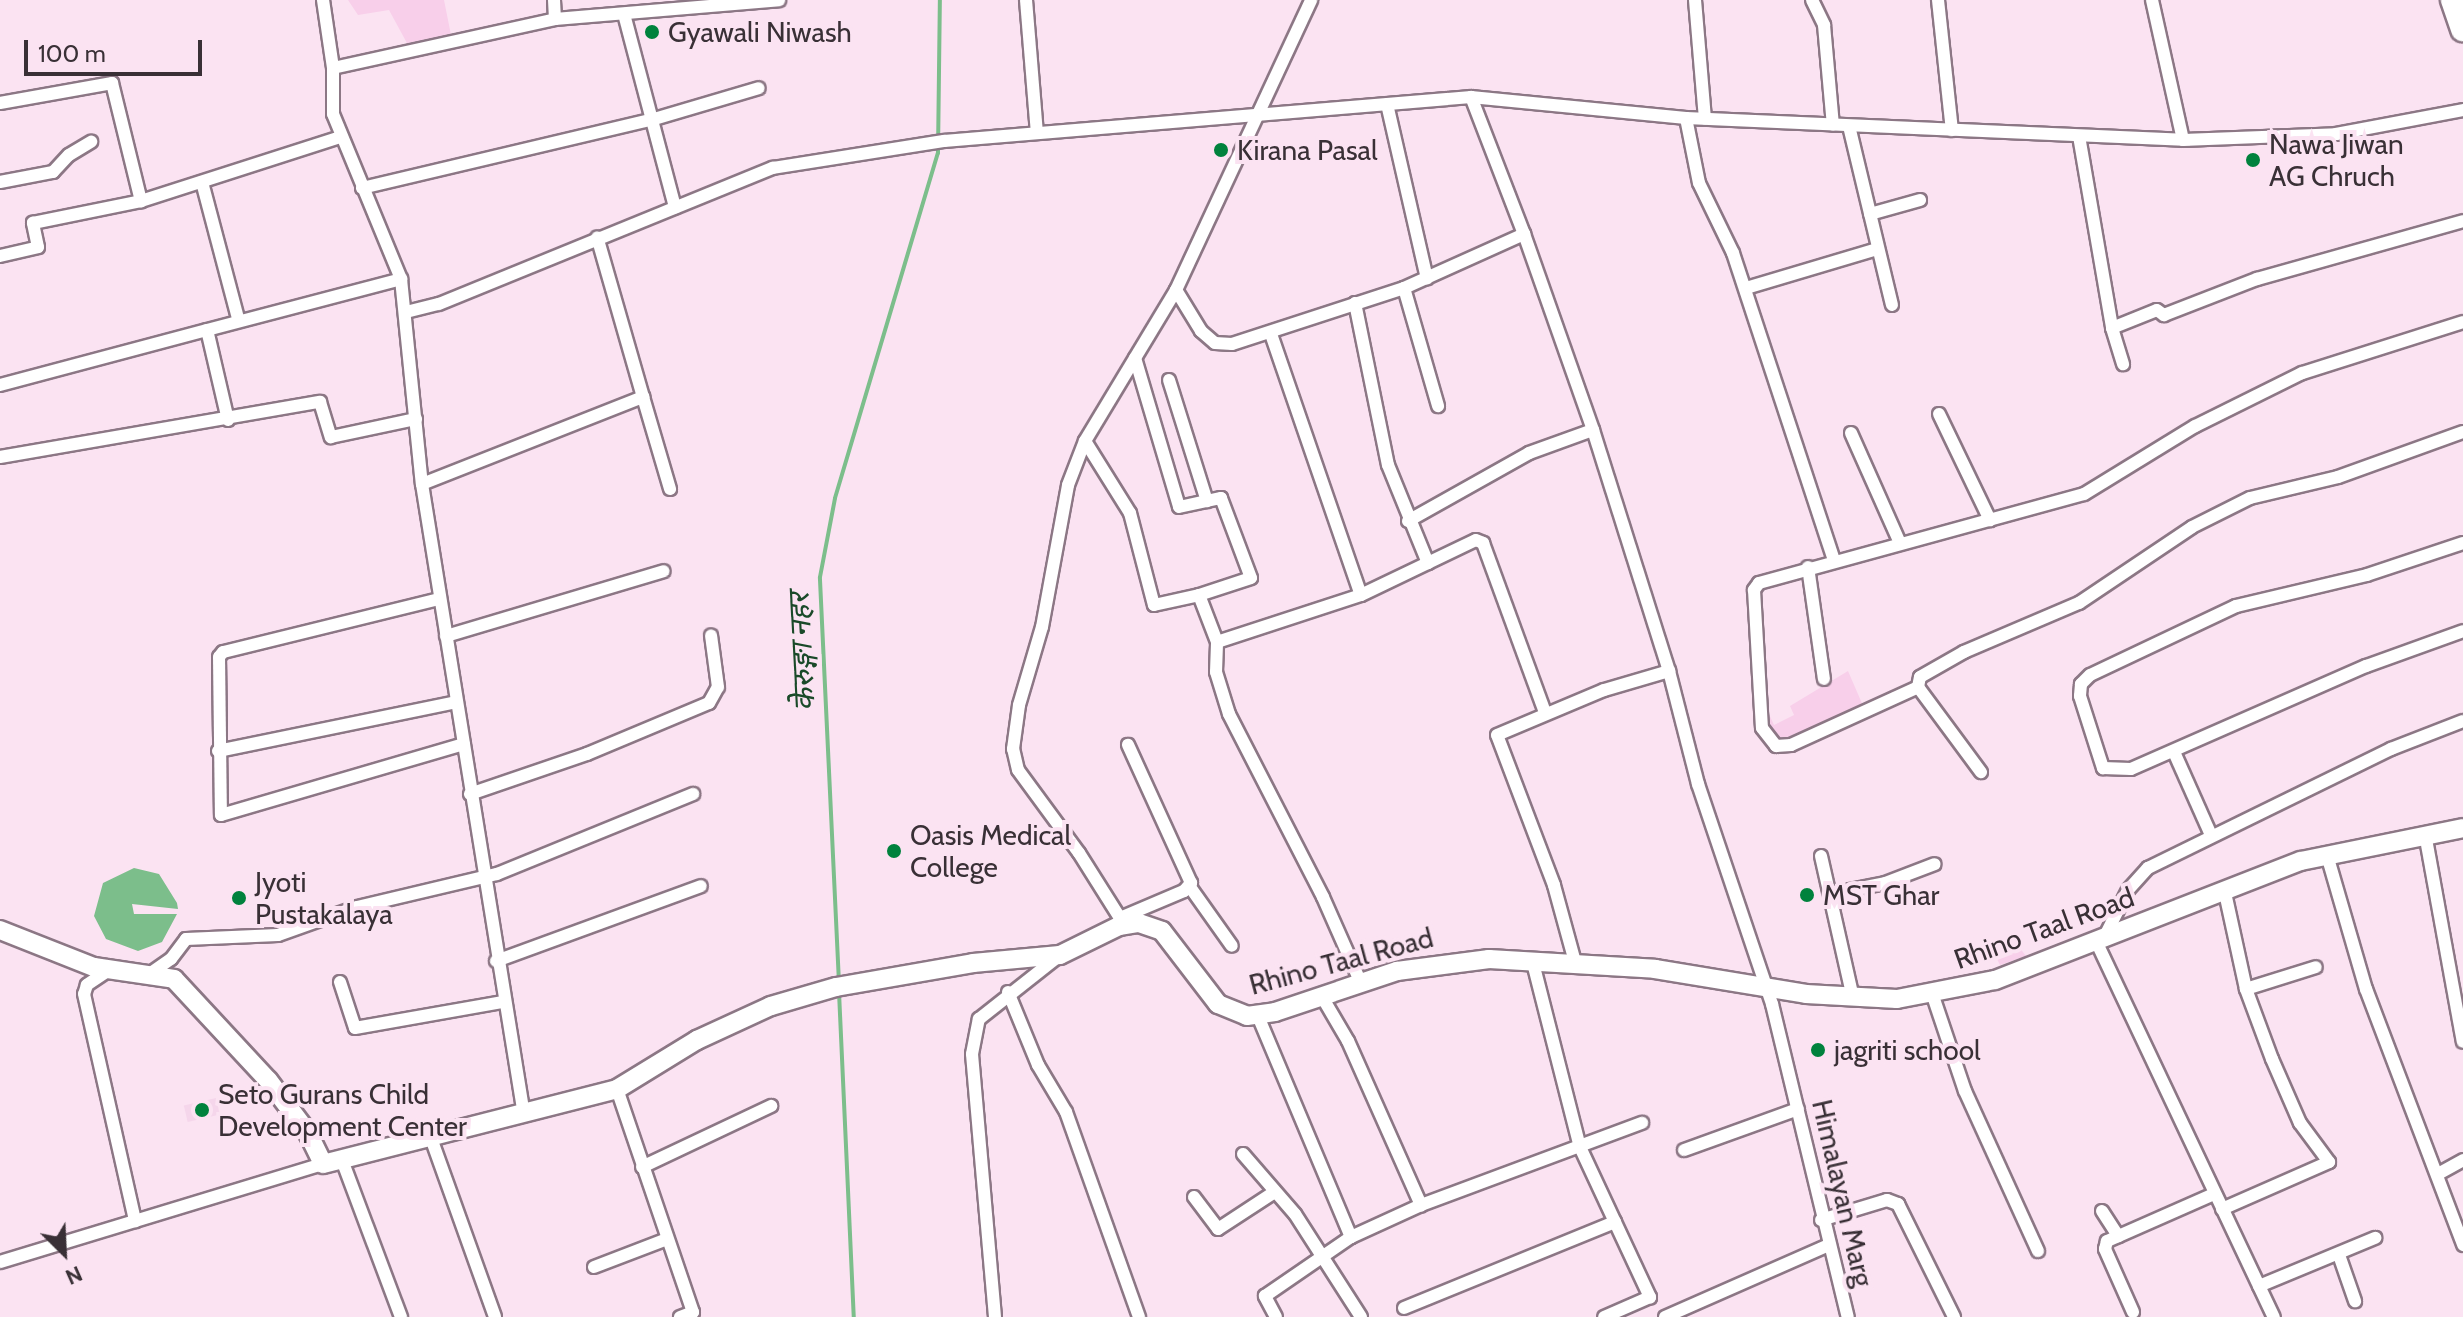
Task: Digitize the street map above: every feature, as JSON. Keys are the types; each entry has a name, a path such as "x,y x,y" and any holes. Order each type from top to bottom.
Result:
{"highway":[{"path":"2453,0 2463,29"}],"street":[{"path":"323,0 333,68 333,114 401,279 422,484 502,1002 524,1115"},
{"path":"554,0 555,19"},
{"path":"333,68 555,19 779,0"},
{"path":"1026,0 1037,133"},
{"path":"1120,922 1061,827 1023,780 1013,749 1068,485 1085,441 1176,290 1262,115 1311,0"},
{"path":"1695,0 1705,119"},
{"path":"1812,0 1827,39 1833,125"},
{"path":"1938,0 1952,130"},
{"path":"2152,0 2183,140"},
{"path":"624,14 675,207"},
{"path":"0,103 112,83 141,201"},
{"path":"362,188 654,119 759,88"},
{"path":"406,312 467,293 597,237 773,168 944,141 1471,97 1686,118 2183,140 2336,134 2463,110"},
{"name":"Himalayan Marg","path":"1471,97 1524,234 1593,430 1669,671 1698,784 1766,987 1798,1109 1827,1246 1848,1317"},
{"path":"1387,104 1427,278"},
{"path":"1686,118 1699,183 1746,288 1834,560"},
{"path":"1849,126 1892,305"},
{"path":"2079,136 2112,328 2123,364"},
{"path":"0,256 38,247 33,223 141,201 340,137"},
{"path":"0,182 53,172 91,142"},
{"path":"202,182 238,318"},
{"path":"1870,214 1920,200"},
{"path":"2112,328 2157,310 2164,315 2257,279 2463,221"},
{"path":"1176,290 1201,331 1215,343 1232,344 1271,334 1404,288 1524,234"},
{"path":"597,237 670,489"},
{"path":"1746,288 1877,249"},
{"path":"0,385 207,330 238,318 401,279"},
{"path":"1404,288 1438,406"},
{"path":"1355,303 1388,465 1408,521 1428,563"},
{"path":"1918,687 1791,745 1769,741 1758,703 1754,590 1770,577 2084,494 2195,426 2336,359 2463,322"},
{"path":"207,330 228,420"},
{"path":"1271,334 1361,595"},
{"path":"1085,441 1130,513 1154,605 1199,595 1251,578 1221,498 1179,507 1135,358"},
{"path":"1169,380 1207,501"},
{"path":"422,484 643,397"},
{"path":"0,457 320,402 331,437 416,419"},
{"path":"1939,414 1990,520"},
{"path":"1408,521 1529,453 1593,430"},
{"path":"1981,772 1918,687 1920,677 1940,664 2079,603 2192,527 2250,498 2338,477 2463,432"},
{"path":"1851,433 1900,543"},
{"path":"1217,642 1361,595 1476,540 1483,543 1545,712"},
{"path":"2463,543 2367,575 2236,606 2090,675 2081,684 2089,734 2103,768 2131,769 2366,666 2463,631"},
{"path":"1808,567 1824,679"},
{"path":"446,636 664,571"},
{"path":"1199,595 1217,642 1216,672 1229,714 1323,897 1360,981"},
{"path":"439,599 223,652 219,657 221,815 464,744"},
{"path":"470,794 587,754 709,703 718,687 711,635"},
{"path":"1575,962 1554,885 1497,735 1545,712 1669,671"},
{"path":"218,751 456,702"},
{"path":"2274,1317 2214,1194 2100,940 2128,890 2148,868 2391,749 2463,721"},
{"path":"1128,745 1191,879 1190,887 1232,946"},
{"path":"2174,752 2211,835"},
{"path":"146,975 186,939 278,935 357,907 485,877 693,794"},
{"name":"Rhino Taal Road","path":"1120,922 1139,923 1162,931 1218,1004 1236,1014 1258,1016 1360,981 1457,960 1575,962 1853,998 1933,996 1995,980 2224,888 2327,855 2426,839 2463,828"},
{"path":"2426,839 2463,1042"},
{"path":"2327,855 2366,989 2463,1245"},
{"path":"1821,856 1853,998"},
{"path":"1830,894 1885,883 1935,864"},
{"path":"496,961 701,886"},
{"path":"995,1317 972,1054 979,1019 1008,992 1060,955 1190,887"},
{"path":"2222,1209 2329,1162 2295,1113 2246,989 2224,888"},
{"path":"0,930 109,970 174,979 268,1080 332,1162 401,1317"},
{"path":"174,979 179,948"},
{"path":"0,1262 332,1162 617,1089 729,1023 836,987 1060,955"},
{"path":"1532,959 1580,1147 1662,1317 1827,1246"},
{"path":"2246,989 2316,967"},
{"path":"109,970 87,985 84,994 135,1221"},
{"path":"340,982 355,1028 502,1002"},
{"path":"1008,992 1038,1065 1066,1112 1139,1317"},
{"path":"1321,995 1348,1041 1421,1205"},
{"path":"1933,996 1965,1091 2038,1251"},
{"path":"1258,1016 1351,1237"},
{"path":"617,1089 694,1315 680,1317"},
{"path":"642,1167 771,1106"},
{"path":"1684,1150 1798,1109"},
{"path":"1276,1317 1265,1296 1351,1237 1421,1205 1642,1123"},
{"path":"431,1138 495,1317"},
{"path":"1243,1154 1323,1254 1361,1317"},
{"path":"2438,1174 2463,1160"},
{"path":"1194,1197 1218,1229 1273,1193"},
{"path":"2133,1312 2105,1249 2107,1241 2214,1194"},
{"path":"1821,1220 1887,1200 1898,1204 1954,1317"},
{"path":"2102,1211 2118,1236"},
{"path":"1404,1308 1615,1222"},
{"path":"2259,1286 2375,1238"},
{"path":"594,1267 667,1239"},
{"path":"2339,1255 2355,1301"},
{"path":"1604,1317 1650,1297"}],"shaded area":[{"path":"348,0 444,0 451,35 408,45 389,10 358,15"},
{"path":"1848,671 1864,708 1781,740 1771,732 1768,712 1774,725 1794,715 1790,706"},
{"path":"134,868 159,874 178,909 132,904 134,914 177,914 162,942 138,951 106,939 94,916 103,883"},
{"path":"2016,943 2026,956 2000,965 1994,953"},
{"name":"Seto Gurans Child Development Center","path":"216,1098 220,1115 188,1122 184,1105"}],"waterway":[{"name":"केेरुङ्गा नहर","path":"839,983 820,577 835,498 938,153 940,0"},
{"name":"केेरुङ्गा नहर","path":"839,992 854,1317"}],"place":[{"name":"Gyawali Niwash","path":"652,32"},
{"name":"Kirana Pasal","path":"1221,150"},
{"name":"Nawa Jiwan AG Chruch","path":"2253,160"},
{"name":"Oasis Medical College","path":"894,851"},
{"name":"MST Ghar","path":"1807,895"},
{"name":"Jyoti Pustakalaya","path":"239,898"},
{"name":"jagriti school","path":"1818,1050"},
{"name":"Seto Gurans Child Development Center","path":"202,1110"}]}
